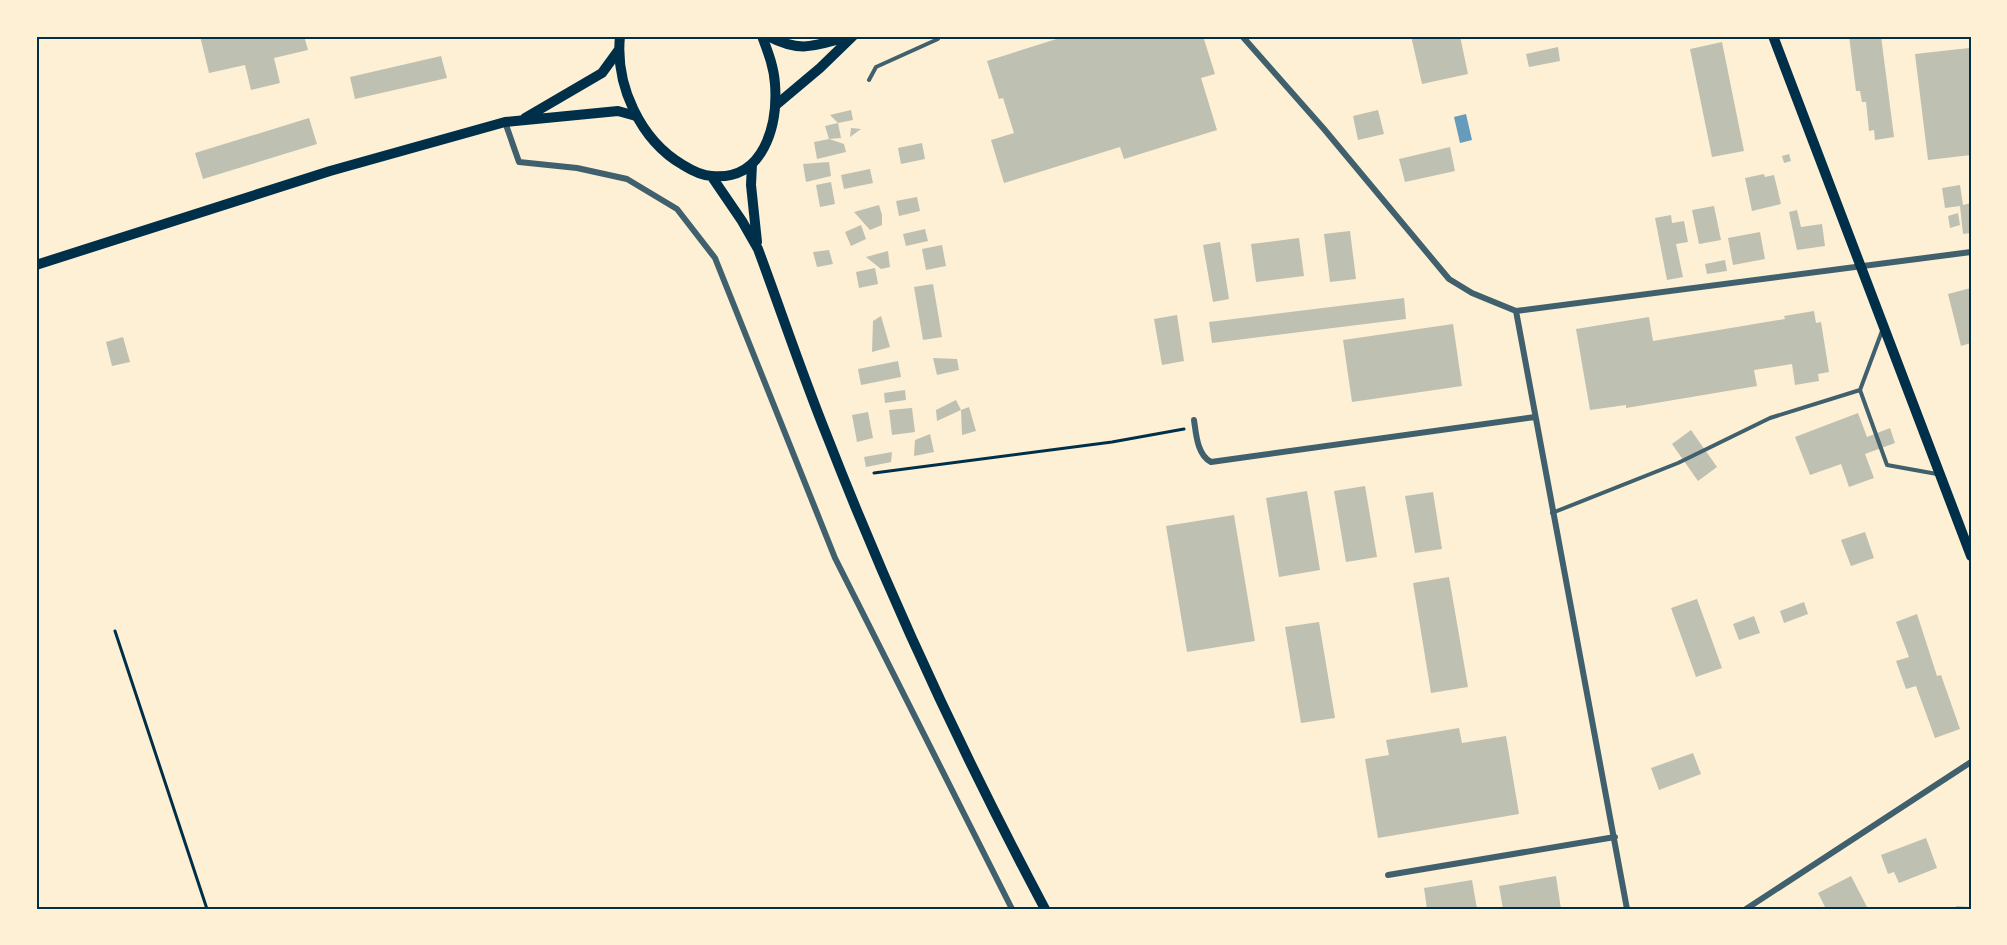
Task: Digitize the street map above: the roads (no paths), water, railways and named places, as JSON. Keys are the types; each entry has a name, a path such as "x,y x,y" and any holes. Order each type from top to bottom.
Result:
{"main road":[{"path":"620,36 618,51 625,86 636,116 651,138 672,159 692,171 712,177 729,175 752,164 764,150 771,132 776,105 775,82 762,36"},
{"path":"768,36 794,47 813,46 852,36"},
{"path":"776,105 820,68 852,36"},
{"path":"1773,36 1971,556"},
{"path":"522,120 602,73 618,51"},
{"path":"36,265 330,171 505,122 618,111 636,116"},
{"path":"752,164 751,185 758,249"},
{"path":"712,177 742,220 758,249 827,436 929,677 994,814 1045,909"}],"street":[{"path":"1242,36 1324,129 1449,279 1472,293 1516,311 1971,252"},
{"path":"505,122 519,162 578,168 627,179 677,209 715,258 835,558 1012,909"},
{"path":"1516,311 1627,909"},
{"path":"1194,423 1201,454 1211,462 1535,417"},
{"path":"1746,909 1971,762"},
{"path":"1388,874 1615,837"}],"lane":[{"path":"869,80 876,67 929,44 938,39 938,36"},
{"path":"1883,327 1860,390 1887,465 1940,475"},
{"path":"1552,513 1678,463 1770,418 1860,390"}],"water":[{"path":"1466,114 1472,140 1460,143 1454,117"}]}
